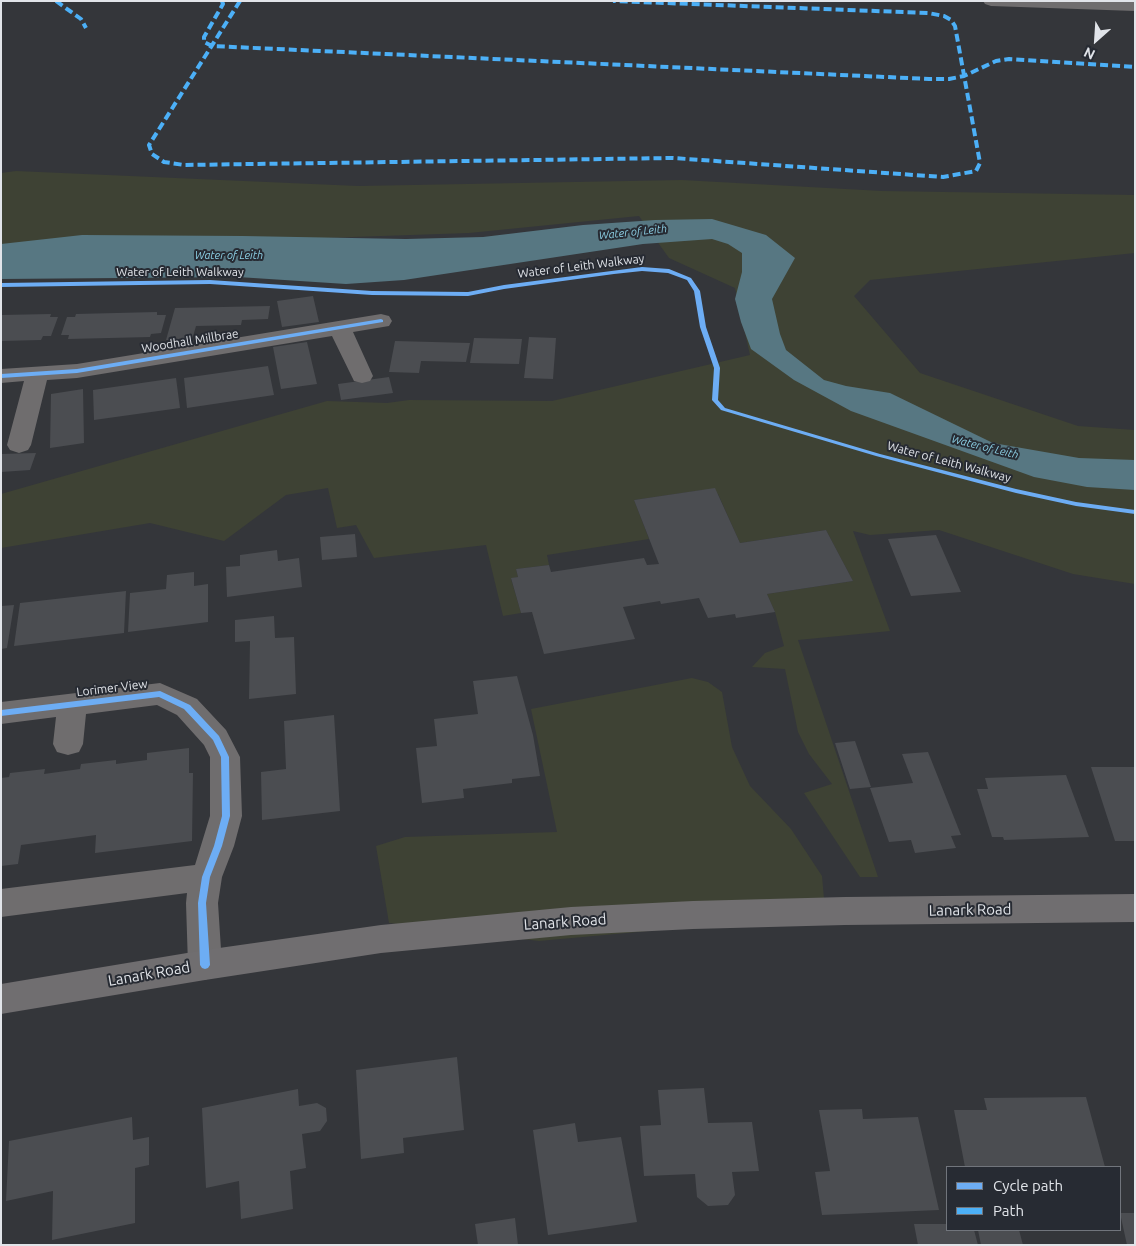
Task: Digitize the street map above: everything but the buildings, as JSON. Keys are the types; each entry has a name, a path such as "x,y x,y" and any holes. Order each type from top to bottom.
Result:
{"main road":[{"name":"Lanark Road","path":"1,999 206,965 381,939 572,921 693,915 845,911 1135,908"}],"street":[{"path":"991,1 1135,6"},
{"name":"Woodhall Millbrae","path":"1,376 77,371 381,321"},
{"path":"340,328 362,376"},
{"path":"19,445 37,374"},
{"name":"Lorimer View","path":"1,713 160,694 187,707 216,738 225,757 226,816 218,846 206,877 202,903 206,965"},
{"name":"Lorimer View","path":"68,744 72,705"},
{"path":"1,903 206,877"}],"green space":[{"path":"16,171 358,186 682,180 882,191 1135,195 1135,253 870,280 854,296 920,373 1078,426 1135,430 1135,584 1073,574 939,530 870,535 853,531 890,631 798,640 878,877 860,877 804,793 832,784 809,754 798,732 785,669 752,667 765,653 784,646 775,612 767,594 853,581 826,530 740,543 718,494 703,490 634,500 649,539 547,555 549,565 516,569 518,577 511,579 521,613 503,616 486,545 374,558 356,525 337,528 328,488 286,495 224,541 150,523 1,548 1,494 327,401 387,403 409,400 552,401 750,355 735,288 669,258 639,216 469,233 178,243 1,255 1,173"},
{"path":"692,678 708,682 722,692 732,747 750,786 791,829 822,876 825,910 813,916 539,941 389,923 376,846 405,837 557,832 531,709"}],"water":[{"name":"Water of Leith","path":"712,219 766,235 795,258 772,299 780,334 786,350 824,380 846,386 890,393 993,443 1079,458 1135,460 1135,490 1087,487 1034,477 851,411 794,380 751,349 735,299 742,272 742,253 728,244 712,239 643,244 404,280 346,284 238,277 1,279 1,244 82,235 406,239 483,237 583,225 655,220"}],"marked path":[{"path":"56,1 81,19 86,28"},
{"path":"222,1 223,4 204,37 204,42 212,46 929,79 949,79 964,76 996,61 1009,59 1135,67"},
{"path":"240,1 149,145 152,154 164,162 184,165 673,158 943,177 976,171 980,163 955,26 951,20 944,16 928,13 613,1"}],"cycle path":[{"name":"Water of Leith Walkway","path":"1,285 210,282 372,293 468,294 504,287 614,272 642,269 669,271 689,279 697,291 703,327 717,368 715,400 723,409 878,455 1016,491 1076,504 1135,512"},
{"path":"1,376 77,371 381,321"},
{"path":"1,713 160,694 187,707 216,738 225,757 226,816 218,846 206,877 202,903 205,965"}]}
